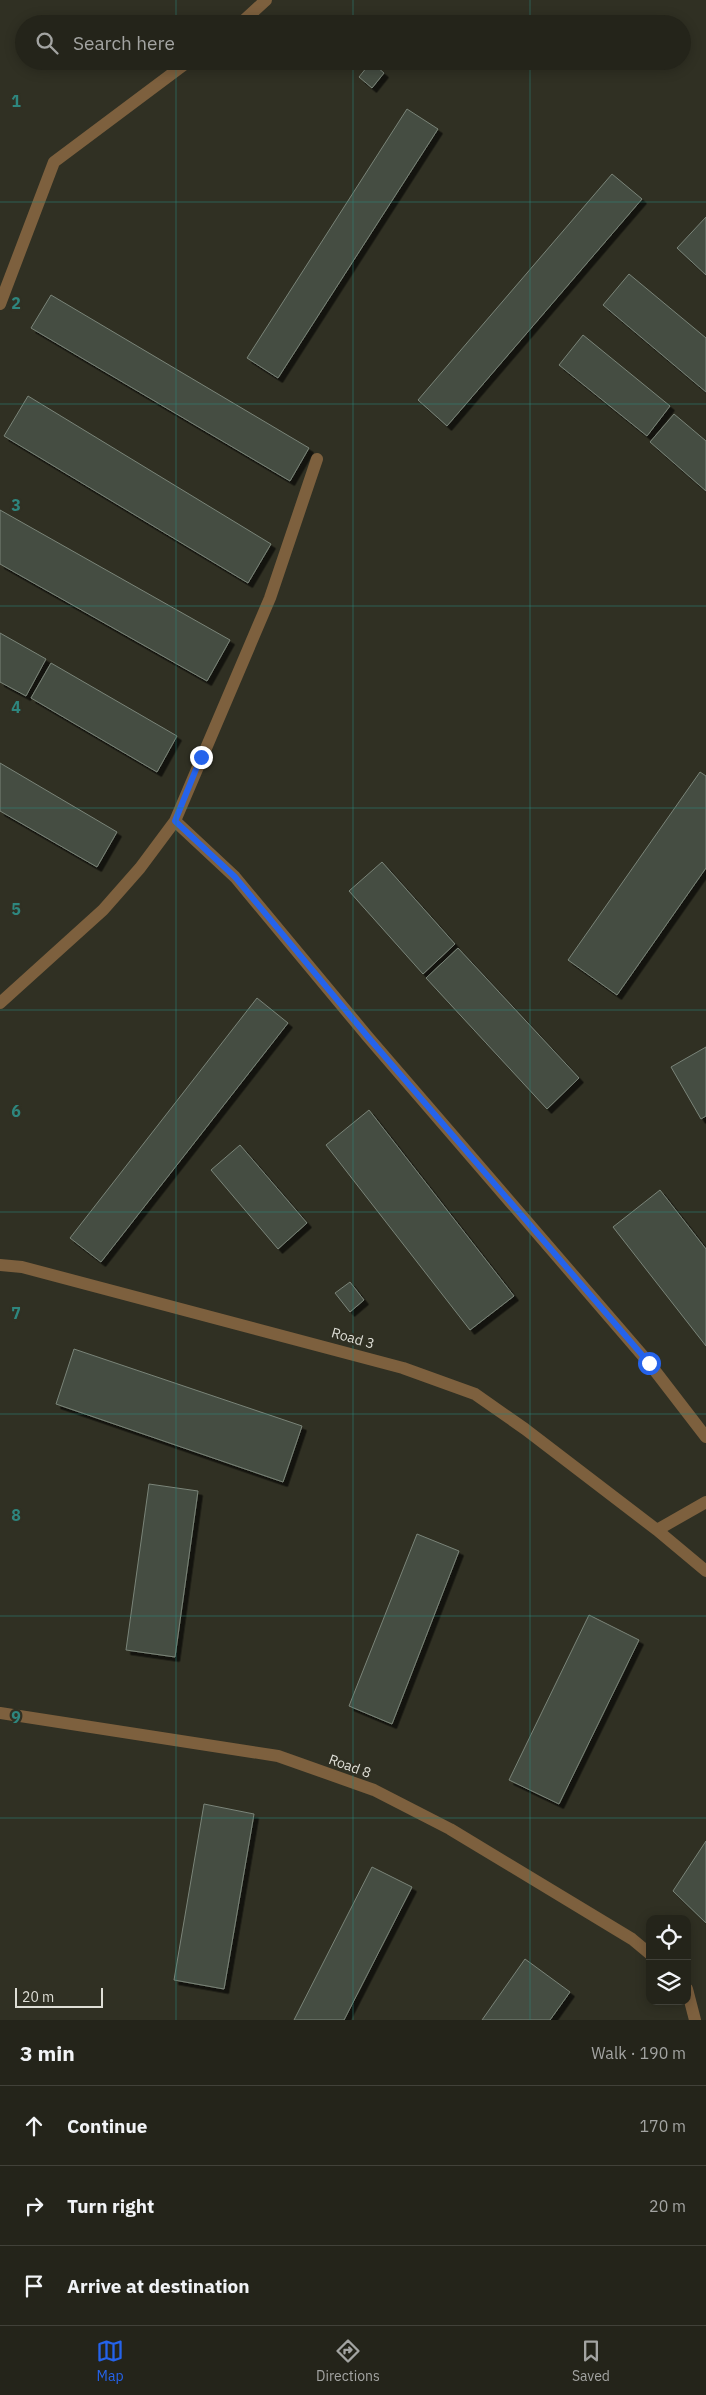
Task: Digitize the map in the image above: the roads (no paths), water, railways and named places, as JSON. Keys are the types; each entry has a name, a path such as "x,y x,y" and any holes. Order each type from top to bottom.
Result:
{"street":[{"path":"251,15 256,0"},
{"path":"251,15 266,0"},
{"path":"0,304 54,162 177,70"},
{"path":"0,1003 103,910 140,868 175,821 270,598 317,459"},
{"path":"175,821 235,877 368,1037 649,1363 706,1437"},
{"name":"Road 3","path":"0,1265 22,1268 294,1338 403,1368 475,1394 525,1429 657,1530 706,1571"},
{"path":"657,1530 706,1502"},
{"name":"Road 8","path":"0,1713 278,1756 374,1790 450,1829 632,1939 646,1951"},
{"path":"691,2005 694,2020"}]}
